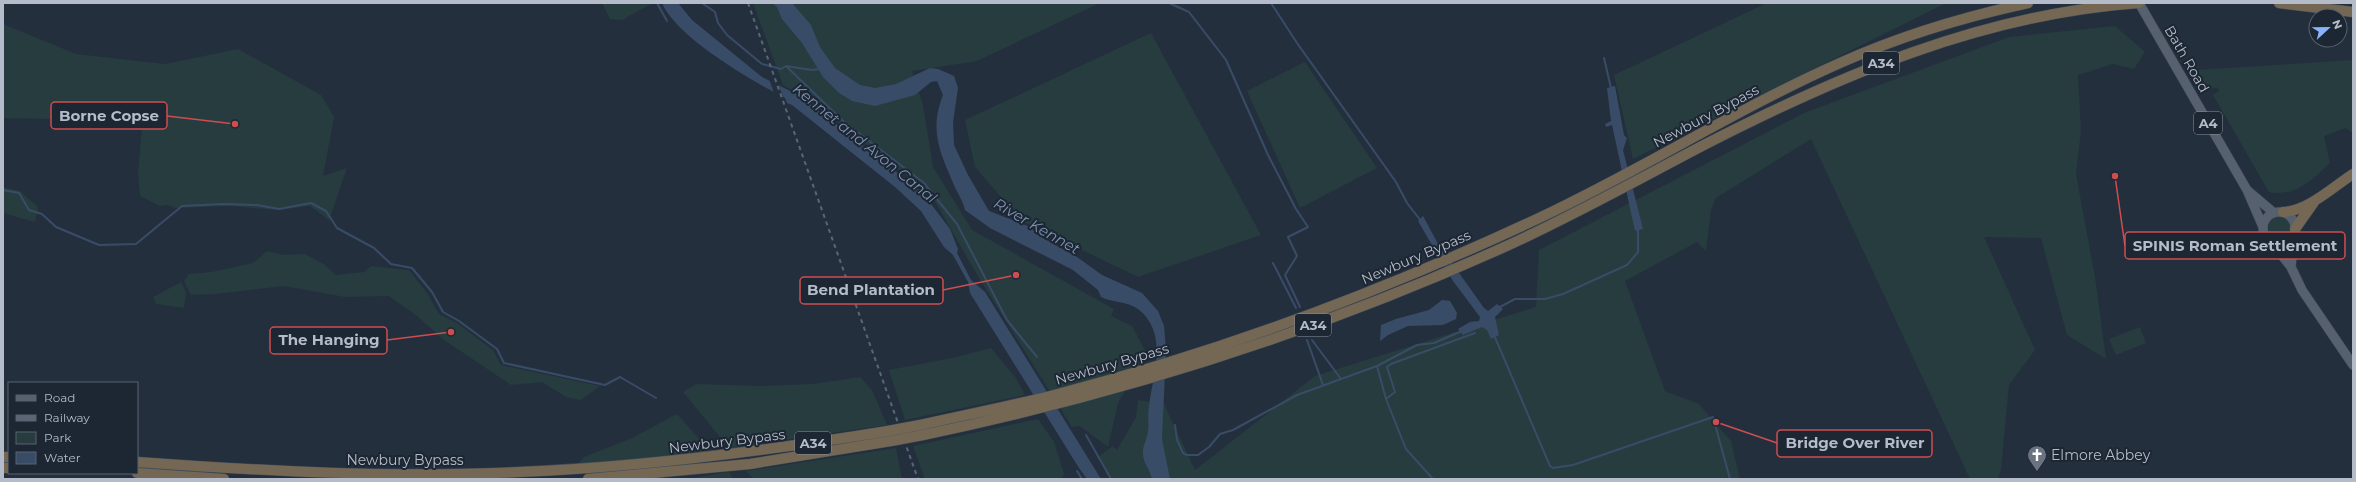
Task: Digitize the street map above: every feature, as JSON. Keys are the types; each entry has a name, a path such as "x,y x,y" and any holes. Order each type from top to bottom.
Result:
{"highway":[{"name":"Newbury Bypass","path":"588,479 750,464 891,441 921,430 1180,359 1317,312 1455,256 1638,169 1740,113 1840,63 1934,27 2028,3"},
{"name":"Newbury Bypass","path":"138,462 279,472 441,474 542,471 708,458 888,431 921,430 1062,404 1181,370 1306,328 1460,266 1621,190 1784,105 1836,81 1921,48 2027,19 2081,9 2139,3"},
{"path":"2279,3 2353,12"},
{"path":"2312,6 2353,16"},
{"path":"2279,212 2295,210 2315,200 2353,174"},
{"path":"2295,232 2315,200"},
{"path":"138,472 224,479"}],"main road":[{"name":"Bath Road","path":"2139,3 2247,190 2263,227"},
{"name":"Bath Road","path":"2247,190 2279,212"},
{"path":"2291,267 2295,232 2292,219 2279,212 2266,218 2263,227 2265,237 2272,243 2291,267 2302,290 2353,365"},
{"path":"2272,243 2285,244 2295,232"}],"green space":[{"path":"602,3 653,3 622,20 610,19"},
{"path":"753,3 1100,3 977,61 912,71 923,105 933,167 972,230 1114,309 1111,316 1132,326 1147,354 1118,403 1108,447 1080,426 1072,427 976,273 936,203 919,185 799,94 783,85"},
{"path":"1767,3 1946,3 1633,159 1614,75"},
{"path":"3,24 76,54 165,64 238,49 321,95 334,117 323,176 347,168 329,220 310,206 278,210 231,206 176,208 167,205 160,206 140,196 138,173 142,127 134,121 3,118"},
{"path":"2115,26 2145,52 2134,69 2113,64 2078,75 2081,131 2076,174 2095,277 2106,359 2067,335 2041,238 1984,237 2035,350 2009,385 2001,469 1998,479 1970,479 1811,139 1716,198 1711,210 1706,251 1697,242 1625,281 1665,391 1699,404 1731,441 1740,479 1111,479 1099,456 1113,446 1117,450 1136,417 1138,400 1164,404 1195,470 1315,376 1536,307 1539,250 1804,113 2009,37"},
{"path":"1151,33 1261,235 1138,277 1022,221 975,167 965,120"},
{"path":"2353,60 2353,133 2346,128 2324,136 2330,163 2303,186 2287,192 2269,192 2213,95 2219,91 2217,87 2209,90 2197,70"},
{"path":"1305,62 1377,168 1300,208 1247,91"},
{"path":"3,187 20,191 38,207 35,222 3,213"},
{"path":"2279,217 2287,220 2290,228 2287,236 2279,239 2271,236 2268,228 2271,220"},
{"path":"267,251 283,255 305,254 325,265 336,275 364,272 371,266 409,270 427,293 439,314 457,323 493,350 501,365 600,386 581,400 566,397 542,382 511,385 444,340 417,316 389,296 345,297 284,286 216,294 191,295 184,281 189,274 212,272 253,263"},
{"path":"181,282 186,292 184,308 156,304 153,297"},
{"path":"2140,327 2146,343 2116,355 2109,339"},
{"path":"991,348 1016,378 1025,395 905,420 889,370 957,357"},
{"path":"860,377 872,390 887,425 729,448 683,392 696,384 760,386 813,384"},
{"path":"677,414 710,451 578,464 584,457 632,438"},
{"path":"1038,419 1054,442 1064,474 1062,479 925,479 913,446"},
{"path":"896,448 902,479 754,479 746,471"},
{"path":"729,472 733,479 686,479"}],"water":[{"path":"662,3 678,3 692,20 762,77 800,96 922,192 950,229 958,249 957,253 971,280 985,292 1101,479 1087,479 1079,468 970,293 968,282 953,255 944,247 921,211 895,187 792,105 787,103 785,98 754,81 698,44 682,30 670,16"},
{"path":"772,3 792,3 811,25 820,47 835,68 860,85 875,88 896,84 930,68 938,69 954,76 958,88 953,122 954,145 968,175 989,211 1030,227 1039,236 1077,257 1102,275 1142,293 1158,311 1164,326 1166,350 1162,439 1170,479 1152,479 1143,455 1143,447 1148,432 1148,410 1157,354 1153,330 1148,319 1134,306 1101,297 1098,290 1073,270 990,228 965,210 944,162 938,141 937,120 943,95 937,81 931,82 915,95 875,106 852,101 839,93 823,77 802,43 782,19 777,7"},
{"path":"1615,86 1624,135 1627,138 1623,150 1643,229 1635,231 1612,125 1606,127 1605,124 1611,121 1607,88"},
{"path":"1423,216 1437,242 1484,308 1488,311 1497,304 1503,309 1495,317 1499,335 1491,339 1487,330 1482,327 1463,335 1458,329 1470,322 1479,321 1480,317 1453,281 1418,221"},
{"path":"1442,300 1450,301 1457,313 1456,319 1443,325 1408,326 1388,335 1380,341 1381,325 1396,319 1429,310"}],"pier":[{"path":"769,79 778,83 786,105 783,100 775,96"}],"waterway":[{"path":"657,3 667,21"},
{"path":"702,3 715,12 718,23 727,35 762,64 781,69 786,66 812,70 819,69"},
{"path":"1169,3 1189,12 1226,60 1268,155 1296,209 1308,227 1288,237 1297,256 1285,275 1300,307"},
{"path":"1271,3 1297,43 1396,182 1407,203 1421,221"},
{"path":"1604,58 1611,88"},
{"name":"Kennet and Avon Canal","path":"786,66 843,121 924,183 957,224 1007,320 1037,357"},
{"path":"3,190 19,193 29,210 42,214 56,227 99,245 136,244 182,206 223,204 257,205 279,209 311,203 326,211 337,228 374,248 391,264 412,268 432,292 443,312 459,321 497,349 504,363 605,385 620,377 656,398"},
{"path":"1498,308 1515,299 1545,299 1563,294 1627,265 1638,252 1638,228"},
{"path":"1273,263 1296,308"},
{"path":"1175,425 1177,440 1183,453 1187,455 1198,455 1209,447 1220,434 1233,430 1297,395 1377,366 1417,345 1434,343 1462,331"},
{"path":"1386,399 1395,392 1387,367 1391,364 1475,333"},
{"path":"1494,335 1550,466 1553,468 1573,465 1713,417 1730,479"},
{"path":"1307,340 1323,385"},
{"path":"1312,340 1341,379"},
{"path":"1377,366 1386,399 1406,449 1433,479"},
{"path":"1086,435 1111,479"},
{"path":"1077,471 1082,479"}],"railway":[{"path":"748,3 918,479"}],"place":[{"name":"Borne Copse","path":"235,124"},
{"name":"SPINIS Roman Settlement","path":"2115,176"},
{"name":"Bend Plantation","path":"1016,275"},
{"name":"The Hanging","path":"451,332"},
{"name":"Bridge Over River","path":"1716,422"},
{"name":"Elmore Abbey","path":"2037,472"}],"water label":[{"name":"River Kennet","path":"1037,226"}]}
